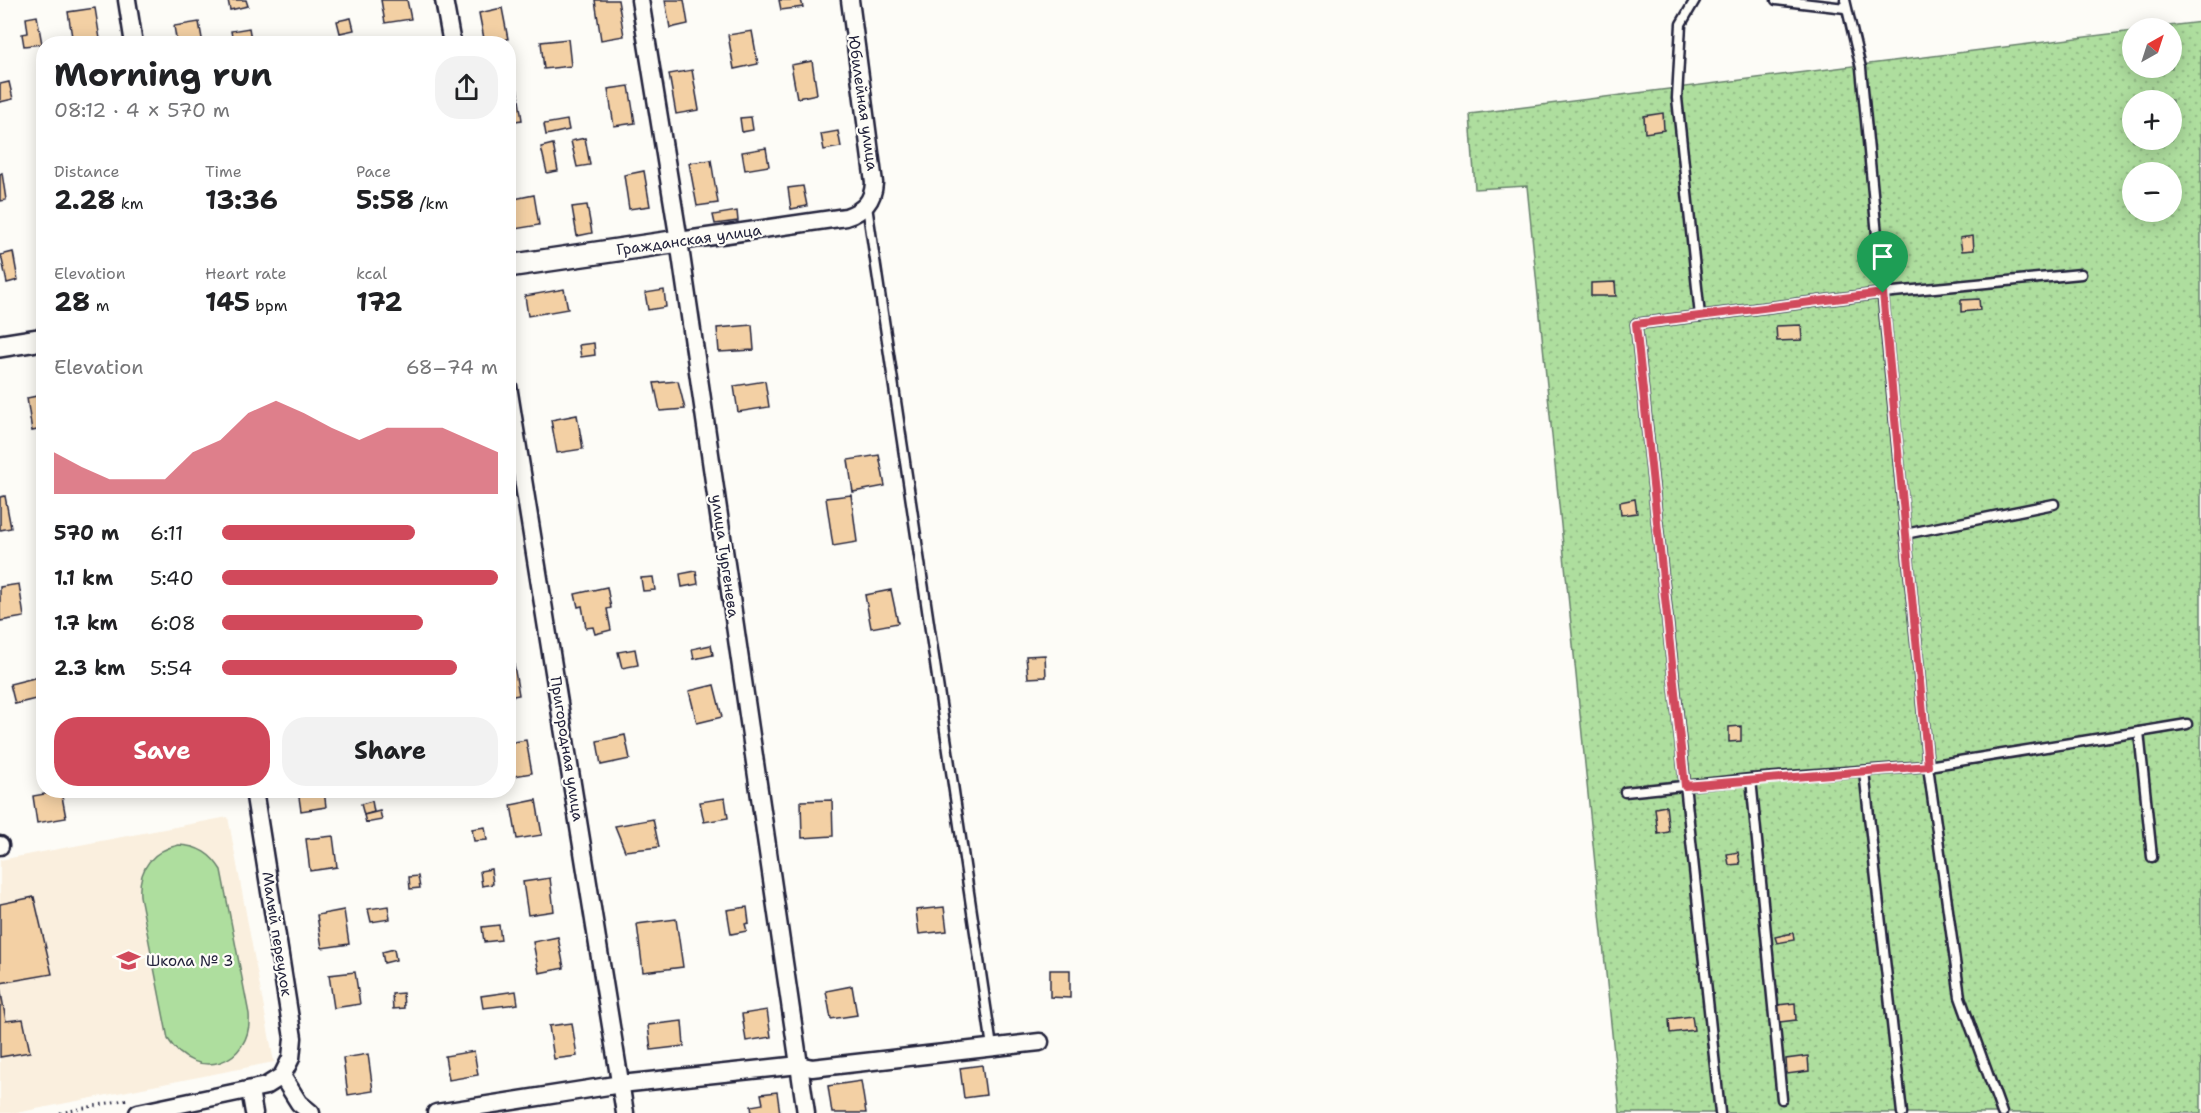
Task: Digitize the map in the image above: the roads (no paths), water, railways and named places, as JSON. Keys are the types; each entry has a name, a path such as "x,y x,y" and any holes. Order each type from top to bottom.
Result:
{"street":[{"path":"127,0 133,36"},
{"path":"444,0 451,36"},
{"name":"улица Тургенева","path":"640,0 679,241 806,1113"},
{"name":"Юбилейная улица","path":"850,0 874,183 873,194 867,205"},
{"name":"Гражданская улица","path":"516,265 846,217 858,213 867,205"},
{"path":"0,346 36,340"},
{"name":"Пригородная улица","path":"516,435 625,1113"},
{"name":"Малый переулок","path":"255,798 293,1038 291,1058 282,1076"},
{"path":"435,1113 621,1084 799,1065 812,1068 1040,1042"},
{"path":"138,1113 266,1086 282,1076 299,1103 311,1113"},
{"path":"250,1090 254,1113"}],"lane":[{"path":"1695,0 1680,24 1677,98 1700,316"},
{"path":"1776,0 1845,4 1861,68 1928,766 1960,997 2002,1113"},
{"path":"867,205 992,1047"},
{"path":"1720,1113 1636,324 1883,293 2081,274"},
{"path":"1905,534 2054,504"},
{"path":"1625,792 1751,779 1928,766 2187,724"},
{"path":"2139,732 2152,857"},
{"path":"1864,771 1902,1113"},
{"path":"1751,779 1782,1099"}],"place":[{"name":"Школа № 3","path":"128,961"}]}
